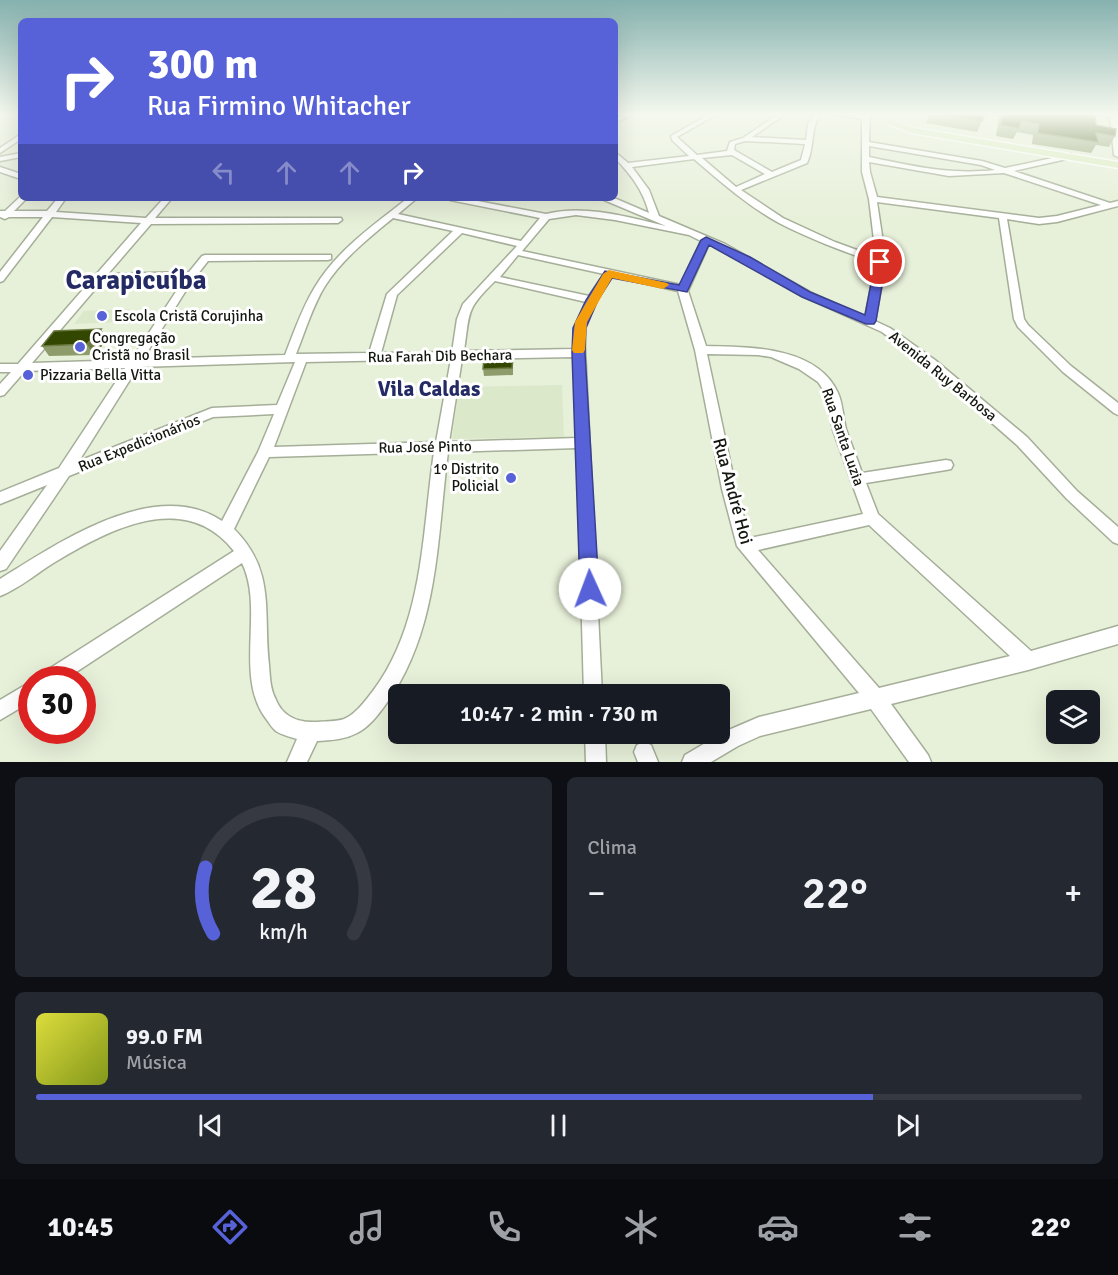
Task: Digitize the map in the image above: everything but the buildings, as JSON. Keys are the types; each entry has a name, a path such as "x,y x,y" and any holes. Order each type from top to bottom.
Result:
{"main road":[{"path":"1021,149 1118,164"},
{"path":"1034,149 1118,164"}],"street":[{"path":"684,149 735,190 780,220 880,262"},
{"path":"731,149 731,153"},
{"path":"735,190 806,159 808,149"},
{"path":"866,149 866,172 873,199 880,262 870,321"},
{"path":"897,149 970,161 1113,204"},
{"path":"627,165 731,153 772,175"},
{"path":"0,159 18,156"},
{"path":"867,159 947,174 1001,170 1068,156"},
{"path":"618,157 647,190 655,219"},
{"path":"0,169 18,176"},
{"path":"873,199 929,205 1003,218 1049,221 1113,204"},
{"path":"2,216 20,201"},
{"path":"0,279 59,201"},
{"path":"0,392 165,201"},
{"path":"225,531 265,452 282,409 296,358 321,285 346,256 407,201"},
{"path":"464,201 546,218"},
{"path":"614,201 688,233"},
{"path":"0,588 84,538 134,518 154,513 178,512 196,515 218,524 251,564 258,591 257,653 261,688 272,714 294,731 310,734 343,729 364,717 385,693 403,664 412,638 426,572 442,447 467,304 546,218 562,212 577,212 688,233"},
{"path":"2,216 48,214 146,221 338,220"},
{"path":"392,215 460,230 609,274 683,289 706,240"},
{"path":"1003,218 1023,327 1067,369 1118,410"},
{"path":"374,357 392,294 460,230"},
{"name":"Avenida Ruy Barbosa","path":"688,233 746,260 806,294 870,321 900,339 1034,453 1072,495 1118,537"},
{"path":"0,564 63,474 205,258 328,257"},
{"path":"593,684 579,353 581,322 609,274"},
{"path":"100,277 192,275"},
{"path":"493,278 592,300"},
{"name":"Rua André Hoi","path":"683,289 701,350 729,489 745,546 874,698 921,762"},
{"name":"Rua Santa Luzia","path":"701,350 758,351 774,354 803,366 822,379 832,394 840,430 872,518 1028,661"},
{"name":"Rua Farah Dib Bechara","path":"0,368 296,358 579,353"},
{"name":"Rua Expedicionários","path":"0,498 212,413 282,409"},
{"name":"Rua José Pinto","path":"265,452 584,443"},
{"path":"857,479 946,465"},
{"path":"745,546 872,518"},
{"path":"69,666 244,553"},
{"path":"692,762 731,739 759,727 1028,661 1118,635"},
{"path":"0,711 18,699"},
{"path":"297,762 310,734"},
{"path":"595,744 596,762"}],"shaded area":[{"name":"Escola Cristã Corujinha","path":"130,309 120,322 74,324 84,311"},
{"path":"562,385 564,437 452,439 459,387"}],"slow traffic":[{"path":"579,350 581,322 609,274 663,285"}],"place":[{"name":"Escola Cristã Corujinha","path":"102,316"},
{"name":"Congregação Cristã no Brasil","path":"80,347"},
{"name":"Pizzaria Bella Vitta","path":"28,375"},
{"name":"1º Distrito Policial","path":"511,478"}],"district":[{"name":"Carapicuíba","path":"136,280"},
{"name":"Vila Caldas","path":"429,389"}],"route":[{"path":"590,589 579,328 592,300 609,274 683,289 706,240 722,246 806,294 870,321 880,262"}]}
